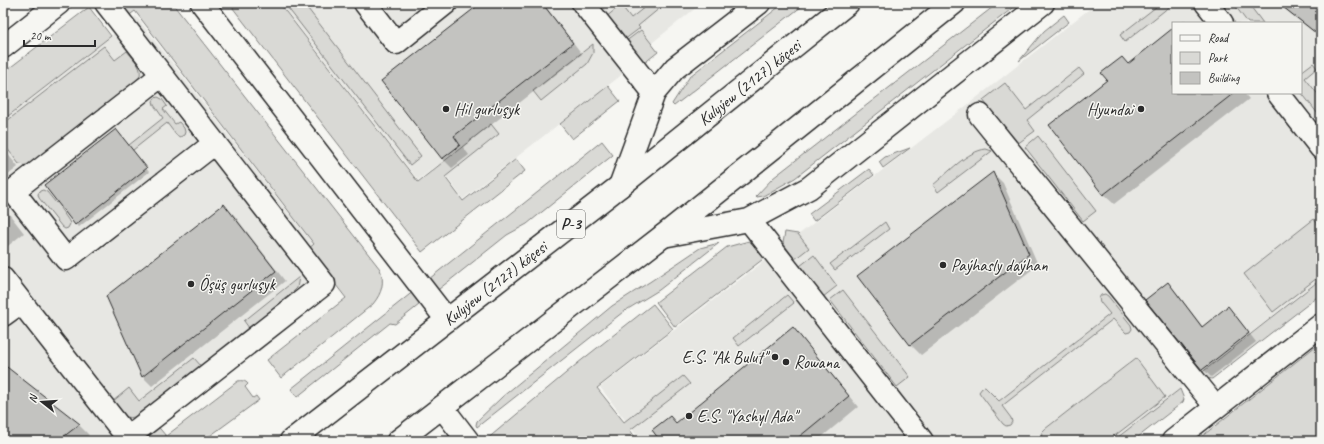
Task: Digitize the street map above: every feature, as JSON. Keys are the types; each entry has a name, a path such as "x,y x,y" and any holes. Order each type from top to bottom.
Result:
{"main road":[{"path":"3,47 59,3"},
{"path":"3,279 125,439 324,284 106,3"},
{"path":"202,3 447,320"},
{"path":"365,3 396,43 446,3"},
{"path":"583,3 654,93"},
{"path":"620,186 654,93 675,68 759,3"},
{"name":"Kulyýew (2127) köçesi","path":"291,441 620,186 848,3"},
{"path":"398,441 663,236 954,3"},
{"path":"663,236 749,220 809,188 1043,3"},
{"path":"1206,3 1221,22"},
{"path":"162,75 13,191 61,253 66,259 215,143"},
{"path":"1279,94 1321,148"},
{"path":"980,115 1216,407"},
{"path":"749,220 922,441"},
{"path":"3,315 21,302"},
{"path":"1173,441 1321,325"},
{"path":"442,407 468,441"}],"shaded area":[{"path":"280,3 702,3 653,42 619,77 463,199 438,165 418,180"},
{"path":"1097,3 1321,3 1321,278 1113,441 641,441 600,387 966,106"},
{"path":"136,16 313,244 307,249 324,272 108,441 3,441 3,121"}],"green space":[{"path":"117,3 172,3 380,269 382,274 382,287 379,296 373,304 281,378 267,360 346,298 308,249 314,244 135,11 127,17"},
{"path":"229,3 279,3 418,182 491,124 499,134 445,177 463,201 516,159 525,171 422,252"},
{"path":"284,3 299,3 303,7 305,5 421,156 410,165"},
{"path":"650,3 666,3 638,26 640,28 624,40 606,17 621,5 631,18"},
{"path":"784,3 806,3 674,106 672,104 690,76"},
{"path":"998,3 1019,3 795,178 763,196 756,196 773,178"},
{"path":"1161,3 1174,3 1125,42 1120,35"},
{"path":"1233,3 1248,3 1262,22 1247,22"},
{"path":"89,7 111,36 3,120 3,73"},
{"path":"1064,15 1069,22 1019,61 1044,31"},
{"path":"641,30 658,52 643,64 625,42"},
{"path":"593,44 593,53 587,64 541,101 533,91"},
{"path":"104,46 115,60 127,51 139,67 139,78 30,164 19,164 3,143 3,124"},
{"path":"1313,63 1317,68 1305,78 1321,98 1321,118 1302,93 1302,71"},
{"path":"1079,68 1084,74 1027,120 1035,131 1017,144 983,100 1005,83 1026,110"},
{"path":"608,86 620,101 572,139 560,124"},
{"path":"158,97 162,99 167,106 163,109 175,124 179,122 184,128 184,135 180,137 176,135 167,123 60,208 70,224 68,228 65,229 62,227 39,198 38,194 40,191 43,190 47,192 56,203 163,118 153,101"},
{"path":"1038,136 1096,211 1083,221 1025,147"},
{"path":"602,141 613,155 527,224 507,235 395,324 390,323 297,397 291,389"},
{"path":"910,148 883,168 879,162 885,157"},
{"path":"986,149 992,151 938,192 933,185 965,158"},
{"path":"869,169 874,175 814,221 809,214"},
{"path":"1314,219 1321,229 1321,275 1273,312 1244,274"},
{"path":"885,222 889,229 835,270 830,264"},
{"path":"785,232 798,234 809,248 795,259 783,243"},
{"path":"749,241 767,256 675,327 656,302 727,247"},
{"path":"719,243 659,290 623,312 477,427 477,421 502,397 612,306 700,248"},
{"path":"814,255 837,286 823,297 800,266"},
{"path":"299,277 297,288 249,328 244,321"},
{"path":"1321,279 1321,294 1212,379 1205,378 1200,374"},
{"path":"843,290 910,377 897,387 830,300"},
{"path":"1105,294 1131,325 1132,329 1130,332 1126,333 1113,319 1002,406 1011,418 1012,422 1010,425 1006,426 1003,424 979,392 982,388 985,387 999,401 1110,314 1100,302 1099,298 1101,295"},
{"path":"787,295 794,303 739,346 733,338"},
{"path":"653,304 673,329 597,388 624,422 683,376 690,384 630,430 638,441 486,440 578,363"},
{"path":"1321,342 1321,441 1196,441"},
{"path":"194,358 201,366 134,417 130,418 124,415 112,402 129,388 139,401"},
{"path":"1136,358 1165,397 1108,441 1041,441 1042,432 1045,429"},
{"path":"238,381 247,383 248,384 245,387 253,398 256,396 259,400 203,441 131,441 155,423 166,436"},
{"path":"1180,389 1184,399 1183,402 1133,441 1113,441"}],"building":[{"name":"Hil gurluşyk","path":"481,3 542,3 573,43 454,136 460,145 442,159 381,81"},
{"path":"1278,3 1321,3 1321,37"},
{"name":"Hyundai","path":"1172,29 1172,94 1233,94 1103,195 1049,125 1107,80 1101,73 1122,57 1128,64"},
{"path":"116,129 147,168 75,225 44,185"},
{"name":"Paýhasly daýhan","path":"993,172 1029,254 910,345 857,276"},
{"name":"Öşüş gurluşyk","path":"224,204 276,271 142,377 106,296"},
{"path":"1168,282 1202,327 1228,306 1249,333 1202,370 1145,300"},
{"name":"Rowana","path":"793,327 849,396 794,441 654,441 658,438 652,430 670,416 676,423"},
{"path":"3,364 80,424 58,441 3,441"}],"place":[{"name":"Hil gurluşyk","path":"446,109"},
{"name":"Hyundai","path":"1141,109"},
{"name":"Paýhasly daýhan","path":"943,265"},
{"name":"Öşüş gurluşyk","path":"191,284"},
{"name":"E.S. \"Ak Bulut\"","path":"775,357"},
{"name":"Rowana","path":"786,362"},
{"name":"E.S. \"Yashyl Ada\"","path":"689,416"}]}
